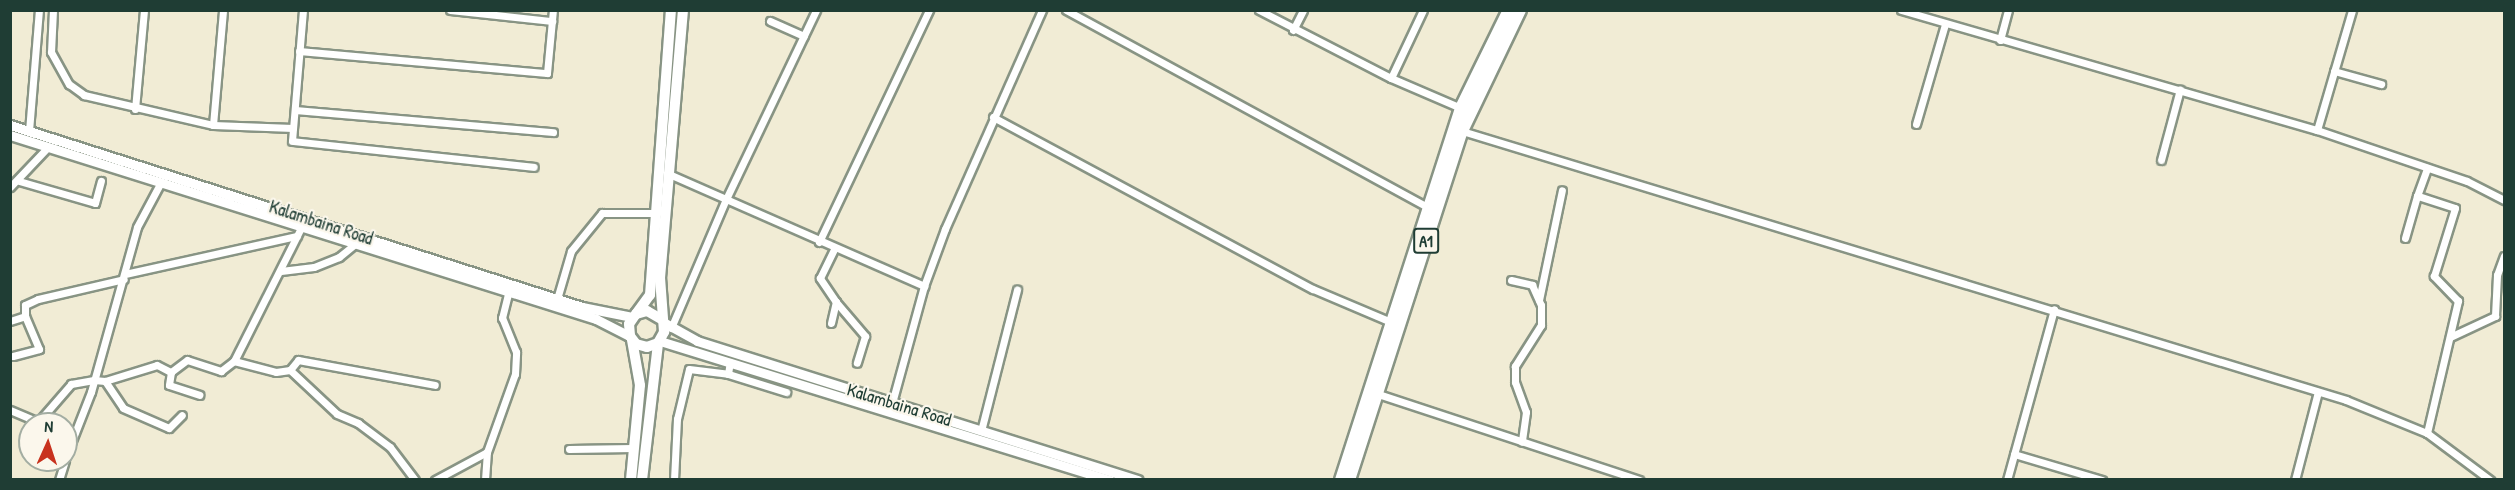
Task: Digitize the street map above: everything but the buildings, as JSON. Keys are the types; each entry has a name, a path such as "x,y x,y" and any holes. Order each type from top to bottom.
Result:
{"highway":[{"name":"A1","path":"1341,480 1426,206 1461,108 1509,10"},
{"name":"A1","path":"1349,480 1461,131 1521,10"}],"main road":[{"path":"631,480 640,386 631,338 634,315 650,295 671,10"},
{"path":"642,480 659,342 665,323 660,278 683,10"},
{"name":"Kalambaina Road","path":"10,125 599,312 634,315"},
{"name":"Kalambaina Road","path":"10,135 509,290 596,319 631,338"},
{"path":"634,315 652,312 665,323"},
{"name":"Kalambaina Road","path":"665,323 697,341 1138,480"},
{"path":"631,338 641,346 659,342 1084,476 1110,480"}],"street":[{"path":"28,131 39,10"},
{"path":"53,10 51,52 69,84 84,95 135,109 213,124 293,128"},
{"path":"135,109 144,10"},
{"path":"213,124 223,10"},
{"path":"303,10 292,141 534,167"},
{"path":"450,10 552,21"},
{"path":"299,51 547,72 553,10"},
{"path":"665,323 816,10"},
{"path":"819,242 929,10"},
{"path":"892,403 924,286 993,117 1042,10"},
{"path":"1066,10 1426,206"},
{"path":"1259,10 1293,30 1391,78 1461,108"},
{"path":"1293,30 1303,10"},
{"path":"1391,78 1423,10"},
{"path":"1901,10 2317,130 2467,181 2505,200"},
{"path":"2000,40 2008,10"},
{"path":"2317,130 2352,10"},
{"path":"770,21 804,36"},
{"path":"1916,124 1945,24"},
{"path":"2334,71 2381,84"},
{"path":"2161,160 2180,89"},
{"path":"295,110 553,132"},
{"path":"993,117 1313,289 1391,322"},
{"path":"1461,131 2054,309 2368,407 2427,433 2490,480"},
{"path":"10,187 19,181 48,147"},
{"path":"2404,238 2427,168"},
{"path":"669,174 834,249 924,286"},
{"path":"19,181 95,203 101,181"},
{"path":"78,418 94,380 137,227 161,182"},
{"path":"1522,442 1526,412 1515,382 1515,366 1541,325 1539,300 1562,190"},
{"path":"2417,196 2455,208 2434,276 2458,301 2427,433"},
{"path":"557,298 571,251 602,213 657,213"},
{"path":"199,395 169,385 171,372 187,360 221,371 234,361 302,226"},
{"path":"13,356 39,349 26,316 25,305 38,299 297,236"},
{"path":"281,271 314,267 339,257 356,243"},
{"path":"834,249 820,278 836,302 865,336 857,363"},
{"path":"2450,337 2495,316 2496,275 2505,256"},
{"path":"1511,280 1532,285 1539,300"},
{"path":"485,480 487,452 515,374 516,352 502,318 509,290"},
{"path":"981,431 1017,290"},
{"path":"831,323 836,302"},
{"path":"2007,480 2054,309"},
{"path":"10,321 26,316"},
{"path":"290,370 298,360 435,385"},
{"path":"234,361 265,371 290,370 337,414 358,423 390,447 415,480"},
{"path":"728,374 730,363"},
{"path":"48,412 71,384 94,380 105,381 157,365 171,372"},
{"path":"674,480 677,418 689,369 728,374 786,392"},
{"path":"105,381 123,408 169,428 182,415"},
{"path":"2295,480 2318,392"},
{"path":"1378,394 1639,480"},
{"path":"569,448 633,448"},
{"path":"435,480 487,452"},
{"path":"2014,454 2102,480"}]}
